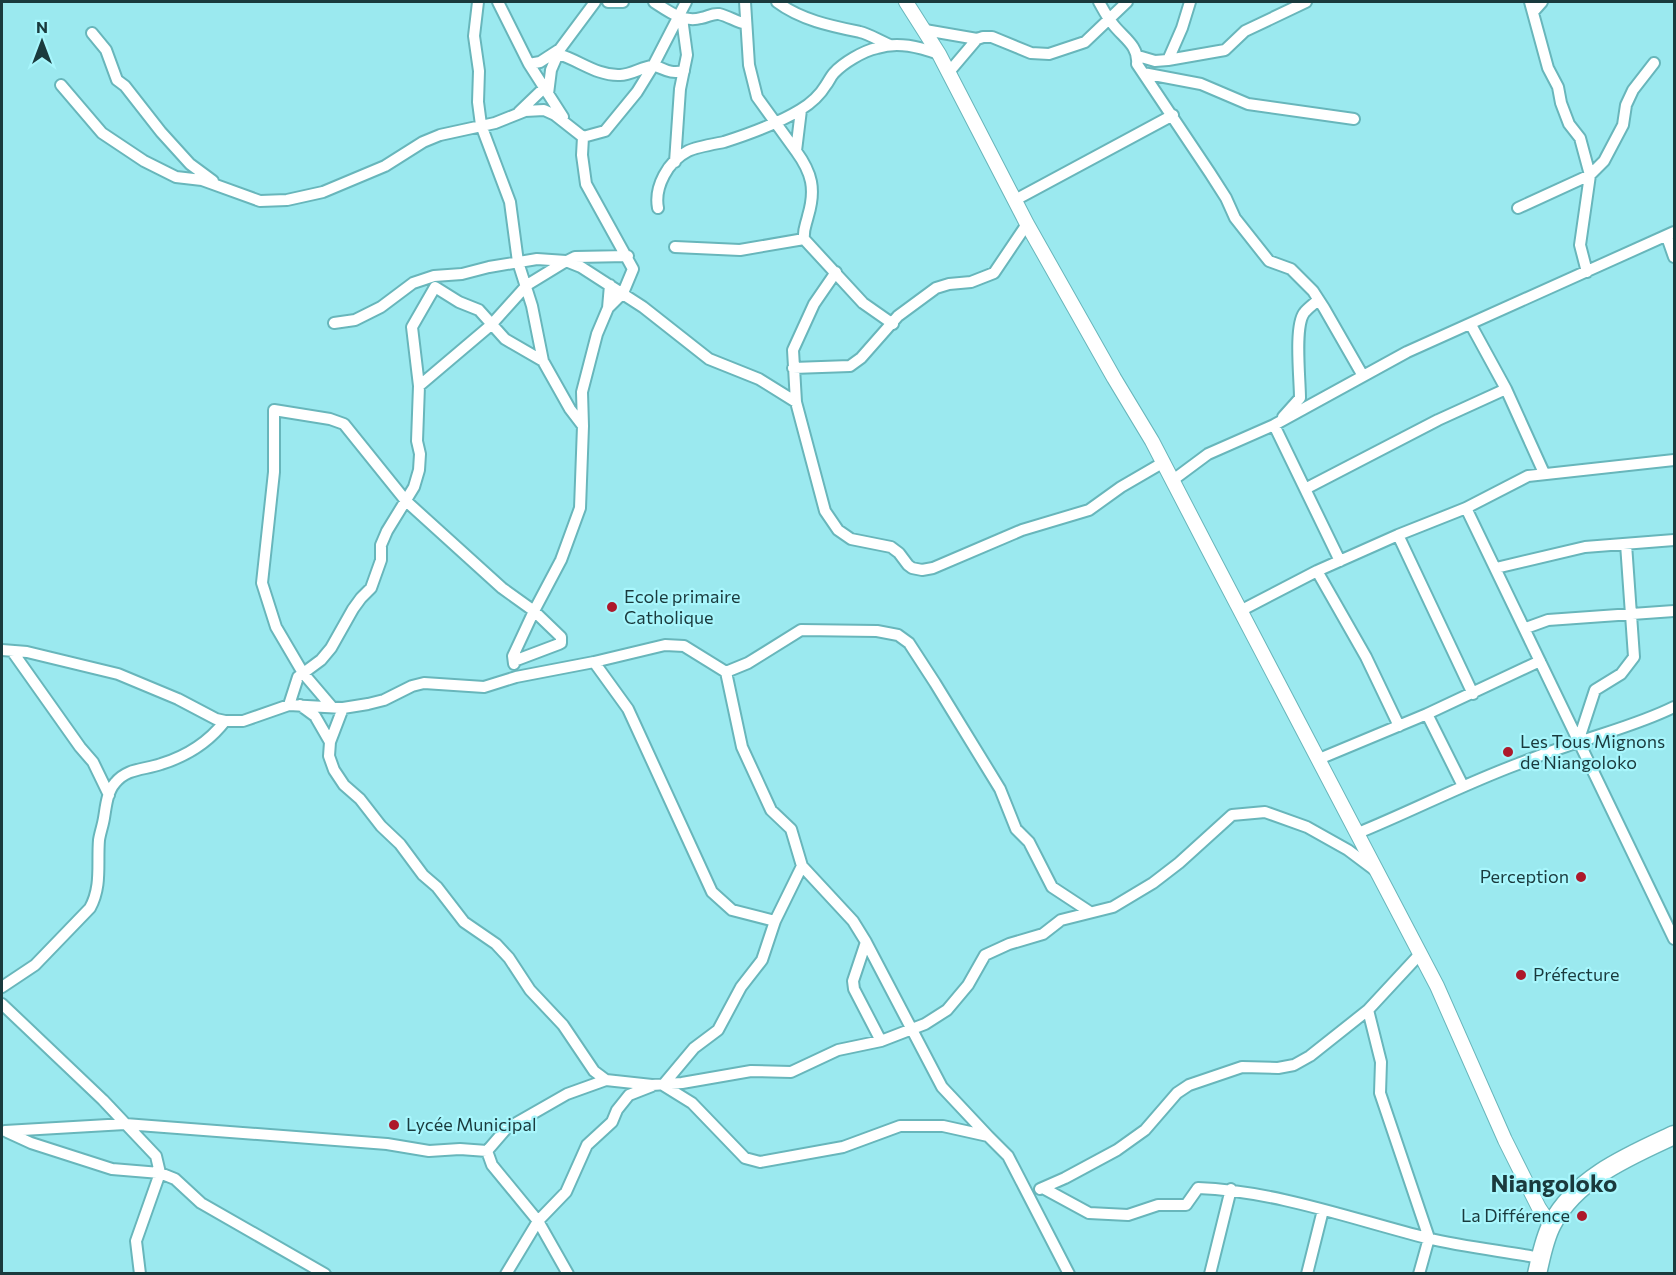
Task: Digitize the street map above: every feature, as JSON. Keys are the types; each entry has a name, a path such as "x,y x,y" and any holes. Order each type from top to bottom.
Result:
{"highway":[{"path":"1539,1266 1551,1226 1571,1197 1586,1184 1631,1156 1674,1135"}],"main road":[{"path":"906,2 926,30 1027,224 1164,462 1437,986 1505,1140 1539,1208 1551,1226"}],"street":[{"path":"478,2 474,36 479,71 478,102 481,125 510,202 518,262 532,306 543,360 570,409 583,426"},
{"path":"498,2 529,64 568,125"},
{"path":"514,116 546,91 559,51 595,2"},
{"path":"608,2 623,2"},
{"path":"654,2 680,17 691,20 711,14 720,14 746,24"},
{"path":"583,137 606,131 637,92 680,17 686,2"},
{"path":"745,2 749,65 757,97 807,166 813,186 808,217 803,227 804,239 863,303 893,324"},
{"path":"777,2 809,20 847,31 862,32 890,45"},
{"path":"1099,2 1109,20 1133,46 1138,56 1137,64 1226,198 1235,218 1269,261 1292,269 1313,291 1363,376"},
{"path":"926,30 977,39 992,37 1031,52 1049,54 1085,42 1127,2"},
{"path":"1168,60 1190,2"},
{"path":"1138,56 1155,61 1225,50 1245,31 1305,2"},
{"path":"1542,2 1532,6 1548,68 1558,87 1569,124 1580,138 1590,175 1580,245 1587,272"},
{"path":"675,162 680,89 687,55 680,17"},
{"path":"92,33 106,50 117,80 125,86 190,164 218,185"},
{"path":"949,72 977,39"},
{"path":"658,208 656,196 665,174 689,151 730,140 801,110 825,88 834,73 851,61 875,48 890,45 916,46 939,54"},
{"path":"529,64 540,62 559,51"},
{"path":"559,51 595,71 608,74 622,75 653,66 675,73 684,71"},
{"path":"1518,208 1590,175 1610,153 1623,125 1629,98 1654,63"},
{"path":"1143,73 1195,82 1248,104 1354,119"},
{"path":"61,85 102,133 144,161 176,177 202,180 260,201 287,200 324,192 385,166 423,142 440,135 495,123 534,110 544,110 555,115 583,137"},
{"path":"796,151 801,110"},
{"path":"1014,200 1173,115"},
{"path":"583,137 582,155 586,184 597,208 633,269 622,293 608,308"},
{"path":"794,368 850,366 861,358 898,316 936,288 971,282 994,273 1027,224"},
{"path":"1173,480 1208,454 1276,423 1407,352 1671,235 1674,257"},
{"path":"675,247 740,250 804,239"},
{"path":"419,386 491,324 525,288 566,261 575,257 627,256"},
{"path":"334,323 355,321 381,307 413,283 434,276 462,274 537,259 566,261 581,267 644,307 709,359 759,379 796,402"},
{"path":"836,272 814,304 793,350 794,368 796,402 825,511 838,530 851,539 891,547 899,553 908,566 922,570 933,568 1022,530 1089,510 1121,487 1164,462"},
{"path":"421,280 459,302 479,310 506,339 543,360"},
{"path":"516,676 513,656 561,560 580,508 582,392 597,334 608,308 610,285"},
{"path":"295,705 298,677 321,660 331,648 357,603 371,588 381,560 381,546 384,538 414,487 419,470 420,454 417,441 419,386 412,327 435,287"},
{"path":"1276,423 1300,398 1298,343 1300,322 1304,313 1318,300"},
{"path":"1471,325 1506,389 1544,473"},
{"path":"1305,489 1438,420 1506,389"},
{"path":"338,708 303,673 276,627 262,583 273,472 274,410 330,419 344,424 406,501 502,588 534,611 560,636 561,643 514,661"},
{"path":"1276,423 1340,561"},
{"path":"1240,611 1340,561 1466,508 1528,476 1674,460"},
{"path":"1466,508 1526,628 1578,742 1672,927 1674,939"},
{"path":"1398,535 1473,694"},
{"path":"1497,568 1585,547 1674,540"},
{"path":"1578,742 1595,690 1621,674 1634,657 1633,614 1626,544"},
{"path":"1317,572 1366,657 1399,726"},
{"path":"1526,628 1548,620 1674,611"},
{"path":"726,672 748,663 801,630 877,631 898,635 909,643 1000,789 1016,829 1029,842 1052,887 1090,912"},
{"path":"7,651 27,652 118,674 178,699 216,719 243,721 295,705 338,708 384,700 412,686 424,683 484,687 516,676 594,662 664,645 684,646 726,672 742,747 771,810 791,829 802,866 853,921 942,1087 1008,1156 1070,1274"},
{"path":"7,651 93,762 108,795"},
{"path":"1319,759 1473,694 1540,661"},
{"path":"594,662 627,709 712,891 732,910 775,921"},
{"path":"295,705 315,716 330,742"},
{"path":"1358,833 1463,786 1578,742 1625,728 1674,707"},
{"path":"338,708 329,756 334,770 344,784 400,844 423,875 437,888 464,922 496,944 509,958 530,990 562,1026 594,1071 606,1080"},
{"path":"1427,714 1463,786"},
{"path":"2,987 35,965 90,908 96,896 99,840 108,795 114,783 125,774 141,767 158,765 188,753 205,743 225,721"},
{"path":"3,1131 125,1124 387,1144 429,1151 487,1151 506,1130 567,1094 606,1080 658,1085 735,1076 751,1071 791,1072 838,1050 881,1041 925,1024 947,1010 968,985 985,955 1009,944 1043,934 1061,920 1113,907 1153,883 1179,863 1232,815 1265,812 1306,827 1348,850 1378,873"},
{"path":"506,1274 538,1221 566,1192 587,1145 612,1122 624,1100 629,1095 658,1085 694,1048 718,1030 741,987 762,960 775,921 802,866"},
{"path":"866,942 853,981 854,989 881,1041"},
{"path":"1027,1191 1043,1188 1117,1150 1145,1130 1177,1093 1189,1085 1242,1067 1278,1068 1294,1065 1310,1056 1368,1010 1420,954"},
{"path":"2,1004 103,1100 156,1156 160,1173 136,1241 140,1274"},
{"path":"1368,1010 1382,1062 1380,1093 1429,1238 1419,1274"},
{"path":"658,1085 692,1103 745,1158 760,1162 843,1147 900,1126 943,1126 988,1136"},
{"path":"3,1131 31,1143 112,1169 160,1173 175,1179 201,1203 324,1274"},
{"path":"487,1151 492,1165 538,1221 568,1274"},
{"path":"1043,1188 1089,1213 1128,1215 1158,1205 1186,1205 1198,1188 1231,1189 1323,1210 1539,1266"},
{"path":"1210,1274 1231,1189"},
{"path":"1307,1274 1323,1210"}],"place":[{"name":"Ecole primaire Catholique","path":"612,607"},
{"name":"Les Tous Mignons de Niangoloko","path":"1508,752"},
{"name":"Perception","path":"1581,877"},
{"name":"Préfecture","path":"1521,975"},
{"name":"Lycée Municipal","path":"394,1125"},
{"name":"La Différence","path":"1582,1216"}],"district":[{"name":"Niangoloko","path":"1554,1184"}]}
